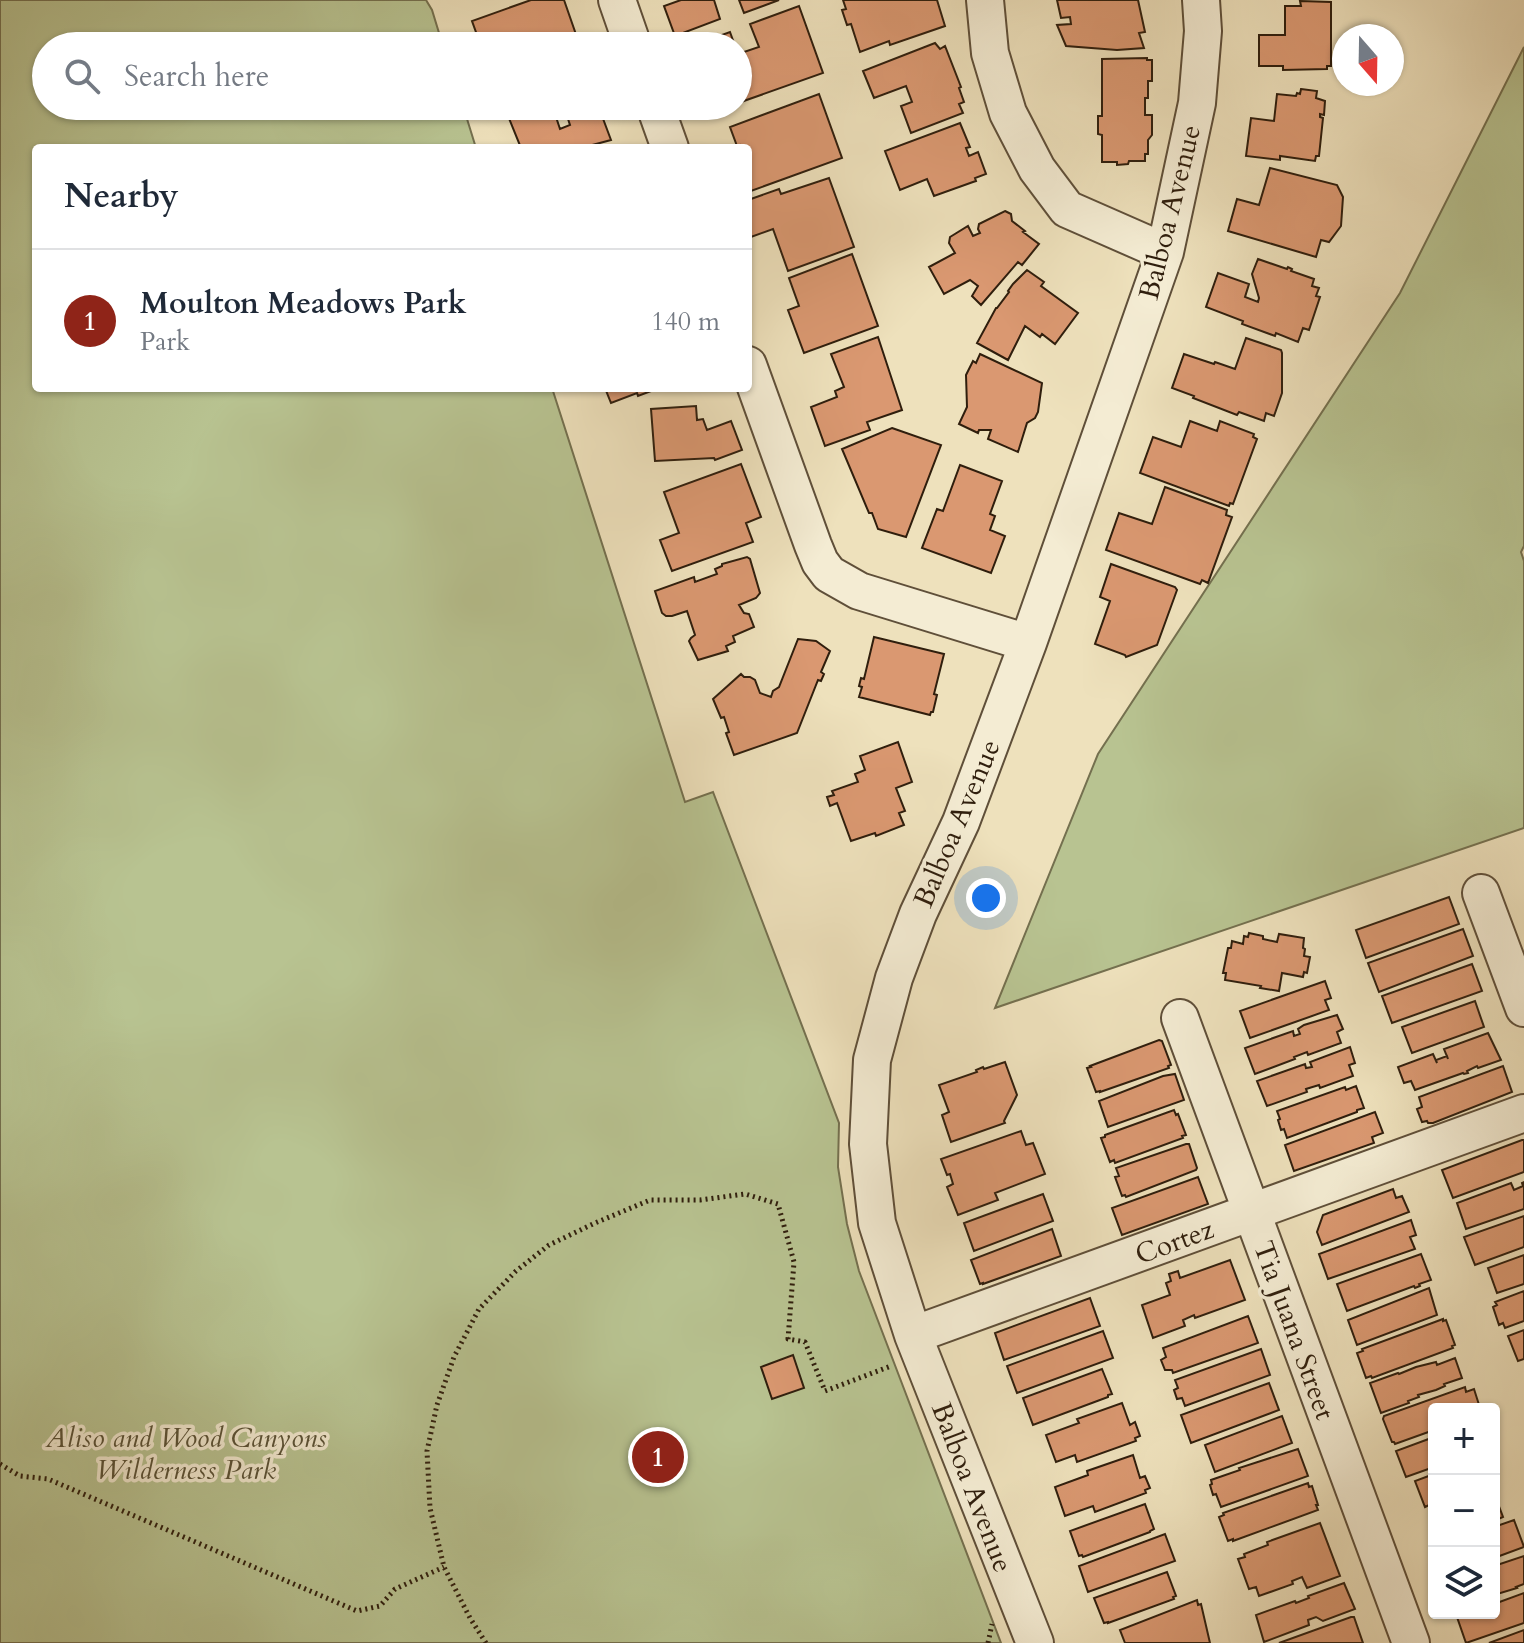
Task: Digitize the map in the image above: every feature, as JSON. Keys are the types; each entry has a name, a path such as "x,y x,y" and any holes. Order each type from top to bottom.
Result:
{"street":[{"path":"617,0 628,32"},
{"path":"985,0 990,53 1008,113 1037,169 1067,209 1165,252"},
{"name":"Balboa Avenue","path":"1035,1643 917,1345 877,1223 868,1144 872,1060 894,978 918,914 961,822 1028,643 1165,252 1197,103 1203,31 1201,0"},
{"path":"660,120 669,144"},
{"path":"752,376 813,545 829,574 859,591 1028,643"},
{"path":"1481,893 1524,1008"},
{"name":"Tia Juana Street","path":"1180,1018 1411,1643"},
{"name":"Cortez","path":"917,1345 1251,1213 1524,1113"}],"path":[{"path":"486,1643 444,1567 430,1508 427,1451 437,1405 454,1357 479,1309 516,1271 549,1245 650,1200 700,1200 745,1194 778,1204 794,1262 788,1339 805,1342 825,1391 917,1345"},
{"path":"0,1464 20,1476 48,1479 357,1611 380,1606 395,1589 444,1567"}],"green space":[{"name":"Aliso and Wood Canyons Wilderness Park","path":"0,0 426,0 439,32 32,32 32,120 467,120 475,144 32,144 32,392 553,392 685,802 713,792 839,1123 838,1167 847,1224 859,1271 1001,1643 0,1643"},
{"path":"1524,47 1524,546 1521,552 1524,561 1524,828 995,1008 1098,754 1400,293"}],"building":[{"path":"531,0 564,0 575,32 476,32 472,21"},
{"path":"681,0 714,0 720,19 686,32 674,32 664,6"},
{"path":"739,0 779,0 744,13"},
{"path":"843,0 937,0 945,26 860,52 851,24 847,25 842,10 846,9"},
{"path":"1057,0 1138,0 1145,32 1139,33 1144,48 1117,50 1066,46 1057,25 1071,24 1070,17 1061,18"},
{"path":"1300,1 1331,2 1331,66 1327,69 1283,70 1283,66 1259,66 1259,35 1285,35 1285,6 1301,6"},
{"path":"799,6 823,73 752,98 752,49 759,47 750,24"},
{"path":"935,43 940,49 945,46 961,87 964,102 959,104 963,113 911,133 901,106 912,102 906,86 874,98 863,71"},
{"path":"1102,59 1152,60 1152,81 1148,81 1145,115 1152,115 1152,135 1148,140 1145,161 1117,165 1117,162 1102,162 1098,116 1102,116"},
{"path":"1301,89 1317,91 1316,98 1325,101 1324,115 1320,114 1323,118 1319,156 1315,161 1280,156 1280,160 1246,156 1251,118 1274,121 1277,94 1296,96"},
{"path":"819,94 842,158 752,191 752,144 736,144 730,127"},
{"path":"510,120 557,120 560,129 570,125 568,120 604,120 611,140 596,144 519,144"},
{"path":"960,123 970,147 966,148 969,156 978,152 986,174 975,178 976,181 934,196 927,179 900,190 885,151"},
{"path":"1270,168 1337,185 1343,197 1341,226 1329,242 1321,240 1316,257 1228,231 1237,199 1259,205"},
{"path":"829,178 854,247 788,271 773,229 752,237 752,199 779,189 781,194"},
{"path":"1005,211 1011,214 1012,221 1023,232 1039,244 1022,265 1018,262 981,305 972,296 978,286 970,280 944,294 929,267 955,253 949,243 950,237 968,226 973,236 980,233 979,224"},
{"path":"852,254 878,326 804,353 788,310 799,306 789,278"},
{"path":"1258,259 1288,267 1314,279 1312,286 1319,288 1316,296 1320,297 1309,330 1303,328 1298,342 1242,324 1243,321 1206,307 1218,273 1249,284 1245,297 1258,302 1252,274"},
{"path":"1027,270 1044,282 1041,286 1078,313 1055,344 1025,326 1008,360 977,343 996,308"},
{"path":"878,337 902,410 867,422 870,430 825,446 811,407 837,397 835,391 844,387 831,354"},
{"path":"1246,338 1281,350 1282,393 1274,416 1266,413 1264,421 1239,412 1237,415 1172,388 1184,354 1235,369"},
{"path":"980,354 1042,383 1038,412 1027,423 1018,452 988,439 991,430 979,430 978,433 959,424 967,407 966,375"},
{"path":"607,392 648,392 638,396 637,393 611,403"},
{"path":"696,406 697,420 703,419 707,430 731,421 742,450 715,460 655,461 651,409"},
{"path":"1190,421 1217,431 1220,421 1254,434 1253,437 1257,439 1233,504 1229,506 1140,473 1153,437 1181,447"},
{"path":"892,428 941,445 906,537 878,529 842,449"},
{"path":"741,464 761,517 746,523 753,542 672,571 660,540 679,533 664,492"},
{"path":"960,465 1002,481 990,514 995,516 990,530 1005,536 991,573 922,548 937,509 943,511"},
{"path":"1165,487 1227,510 1226,515 1232,517 1208,583 1202,580 1200,584 1106,550 1119,513 1152,524"},
{"path":"747,557 760,593 739,605 744,613 749,614 754,627 733,636 735,642 726,646 728,651 698,660 689,641 695,635 687,611 666,616 662,613 655,591 694,577 695,582 717,574 715,569 722,564"},
{"path":"1111,564 1177,590 1157,645 1126,657 1095,644 1110,601 1100,597"},
{"path":"874,637 944,654 930,715 859,697 861,678 864,679"},
{"path":"798,639 816,641 830,651 821,672 824,674 821,681 818,680 797,733 734,755 724,717 721,718 713,699 741,674 755,680 760,693 771,697 779,687"},
{"path":"898,742 912,782 896,788 905,811 899,813 904,825 876,836 875,833 851,841 837,803 830,806 827,797 834,795 832,791 858,782 855,774 865,770 860,756"},
{"path":"1449,897 1459,924 1366,958 1356,930"},
{"path":"1463,929 1473,956 1379,992 1368,963"},
{"path":"1249,933 1277,942 1279,934 1304,938 1304,956 1310,957 1307,973 1304,972 1303,977 1282,973 1279,991 1225,980 1226,973 1223,973 1228,948 1231,948 1232,941 1243,944 1244,936 1248,937"},
{"path":"1472,964 1482,991 1392,1023 1382,996"},
{"path":"1325,981 1331,998 1325,1000 1329,1010 1250,1038 1240,1011"},
{"path":"1475,1001 1484,1027 1412,1053 1402,1027"},
{"path":"1337,1015 1343,1029 1337,1032 1341,1043 1308,1055 1307,1052 1255,1074 1245,1048 1293,1031 1294,1036 1300,1034 1298,1029 1304,1025"},
{"path":"1488,1033 1501,1060 1415,1090 1411,1081 1404,1083 1398,1067 1433,1054 1437,1063 1436,1060 1447,1056 1444,1049"},
{"path":"1159,1040 1171,1065 1169,1068 1096,1092 1087,1068"},
{"path":"1350,1047 1355,1063 1349,1065 1353,1076 1320,1088 1319,1085 1306,1089 1307,1092 1267,1106 1257,1081 1305,1064 1306,1068 1312,1067 1310,1062"},
{"path":"1005,1062 1017,1095 1005,1123 951,1142 942,1115 949,1112 939,1085 983,1067"},
{"path":"1503,1066 1512,1092 1433,1123 1422,1122 1417,1109 1422,1107 1419,1097"},
{"path":"1175,1074 1184,1100 1108,1127 1099,1101"},
{"path":"1356,1086 1364,1108 1287,1138 1284,1129 1281,1130 1277,1111"},
{"path":"1174,1110 1186,1135 1183,1138 1115,1163 1114,1160 1110,1162 1101,1138"},
{"path":"1375,1112 1383,1133 1372,1137 1374,1143 1294,1171 1285,1145"},
{"path":"1021,1131 1026,1145 1033,1143 1045,1174 995,1193 998,1200 958,1215 947,1187 953,1184 950,1174 947,1175 941,1159"},
{"path":"1522,1140 1524,1172 1453,1198 1442,1170"},
{"path":"1189,1144 1196,1170 1122,1196 1115,1177 1119,1176 1116,1168"},
{"path":"1198,1177 1208,1204 1122,1235 1112,1208"},
{"path":"1524,1182 1524,1209 1466,1229 1457,1203 1511,1183 1514,1190 1523,1186"},
{"path":"1393,1189 1396,1198 1402,1196 1409,1212 1322,1245 1317,1232 1323,1215"},
{"path":"1043,1194 1053,1221 974,1251 964,1223"},
{"path":"1524,1216 1524,1247 1475,1265 1464,1237"},
{"path":"1411,1220 1416,1235 1410,1237 1415,1249 1328,1279 1319,1254"},
{"path":"1052,1229 1061,1256 980,1284 971,1260"},
{"path":"1421,1254 1431,1280 1347,1311 1337,1284"},
{"path":"1524,1255 1524,1284 1497,1293 1488,1268"},
{"path":"1230,1260 1245,1300 1195,1318 1194,1315 1183,1320 1185,1326 1153,1338 1142,1305 1170,1295 1166,1283 1171,1281 1169,1274 1178,1271 1180,1278"},
{"path":"1429,1288 1437,1315 1357,1345 1348,1320"},
{"path":"1524,1291 1524,1321 1505,1328 1503,1323 1499,1325 1493,1307 1497,1305 1495,1302"},
{"path":"1090,1298 1100,1326 1004,1360 995,1333"},
{"path":"1248,1316 1258,1343 1173,1373 1172,1370 1165,1370 1161,1360 1166,1357 1163,1348"},
{"path":"1443,1319 1455,1345 1453,1348 1366,1378 1357,1353 1362,1349"},
{"path":"1524,1330 1524,1359 1518,1361 1508,1336"},
{"path":"1103,1331 1113,1358 1017,1393 1007,1366"},
{"path":"1261,1349 1270,1375 1185,1406 1182,1398 1177,1399 1175,1380"},
{"path":"793,1355 804,1388 772,1399 761,1367"},
{"path":"1455,1358 1462,1378 1381,1413 1370,1383"},
{"path":"1102,1369 1112,1394 1033,1425 1023,1398"},
{"path":"1269,1383 1279,1410 1191,1443 1181,1415"},
{"path":"1465,1387 1466,1392 1474,1389 1478,1403 1428,1403 1428,1432 1395,1444 1384,1416"},
{"path":"1122,1403 1130,1425 1135,1422 1140,1436 1135,1438 1136,1441 1077,1462 1075,1455 1056,1462 1046,1435 1079,1423 1077,1419"},
{"path":"1282,1416 1292,1443 1215,1472 1205,1445"},
{"path":"1428,1439 1428,1469 1406,1477 1396,1451"},
{"path":"1298,1449 1308,1476 1221,1507 1216,1494 1213,1495 1211,1480"},
{"path":"1133,1455 1140,1478 1145,1476 1150,1488 1145,1490 1146,1493 1095,1512 1093,1506 1065,1516 1055,1487 1088,1475 1087,1471"},
{"path":"1428,1476 1428,1506 1425,1507 1415,1481"},
{"path":"1308,1483 1309,1487 1312,1486 1318,1510 1228,1541 1219,1517 1223,1513"},
{"path":"1145,1504 1154,1529 1079,1556 1070,1531"},
{"path":"1514,1520 1524,1547 1500,1556 1500,1525"},
{"path":"1320,1523 1340,1576 1307,1588 1302,1577 1292,1581 1293,1584 1259,1596 1256,1587 1249,1589 1238,1559 1268,1545 1267,1542"},
{"path":"1165,1534 1175,1561 1088,1592 1079,1566"},
{"path":"1524,1556 1524,1584 1500,1593 1500,1564"},
{"path":"1167,1572 1176,1596 1174,1599 1104,1623 1094,1598"},
{"path":"1344,1583 1355,1609 1323,1621 1316,1617 1308,1620 1309,1625 1264,1642 1256,1615"},
{"path":"1524,1593 1524,1623 1466,1643 1458,1619 1500,1619 1500,1602"},
{"path":"1197,1600 1198,1605 1201,1604 1210,1643 1125,1643 1120,1630"},
{"path":"1354,1617 1363,1643 1279,1643"},
{"path":"1524,1630 1524,1643 1489,1643"}],"place":[{"name":"Moulton Meadows Park","path":"658,1457"}]}
